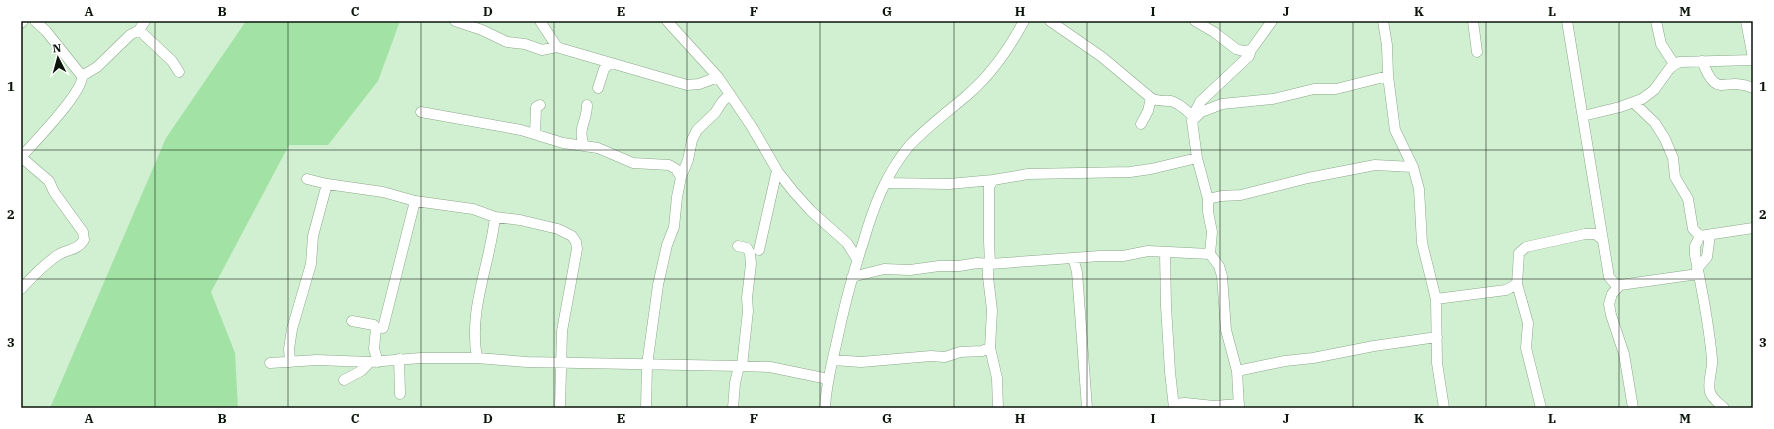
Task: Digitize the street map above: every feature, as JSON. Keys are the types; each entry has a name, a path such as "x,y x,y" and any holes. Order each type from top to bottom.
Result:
{"street":[{"path":"21,289 52,259 59,254 75,249 84,240 83,232 54,192 49,181 21,157 40,137 77,92 82,82 82,76 46,31 35,21"},
{"path":"455,21 482,30 507,42 525,44 542,50 557,48 626,66 687,85 699,84 718,78"},
{"path":"540,21 557,48"},
{"path":"667,21 718,78 730,94 752,127 777,170 793,191 811,211 847,243 857,258"},
{"path":"825,408 828,379 832,360 857,258 869,219 885,182 897,162 910,146 933,122 966,96 1004,55 1024,21"},
{"path":"1050,21 1089,48 1151,98 1156,101 1172,101 1180,105 1193,119"},
{"path":"1195,21 1214,32 1236,49 1243,51 1251,50"},
{"path":"1165,253 1170,372 1174,406 1186,403 1214,406 1239,406 1236,371 1226,330 1222,276 1219,266 1210,254 1212,232 1208,212 1208,199 1197,158 1193,119 1200,102 1249,56 1251,50 1272,21"},
{"path":"1383,21 1387,45 1388,76 1396,130 1413,167 1419,189 1422,243 1436,299 1437,363 1444,408"},
{"path":"1473,21 1477,52"},
{"path":"1567,21 1609,277 1615,284 1620,285 1698,271 1708,257 1705,235"},
{"path":"1656,21 1661,44 1674,64"},
{"path":"1582,116 1634,103 1654,90 1674,64 1679,62 1753,59 1746,21"},
{"path":"82,76 97,67 142,25 172,61 179,72"},
{"path":"1702,61 1708,77 1713,83 1720,86 1740,83 1753,88"},
{"path":"598,88 604,69 610,63"},
{"path":"1193,119 1201,112 1222,104 1279,98 1314,90 1336,89 1388,76"},
{"path":"646,408 647,365 658,285 667,245 674,227 681,171 688,160 692,140 697,130 715,113 722,102 730,94"},
{"path":"1141,124 1148,111 1151,98"},
{"path":"1634,103 1655,123 1665,139 1673,158 1675,178 1688,199 1693,229 1705,235 1753,228"},
{"path":"535,134 536,107 540,105"},
{"path":"584,146 580,131 587,115 587,105"},
{"path":"421,112 482,122 535,134 563,143 584,146 611,153 634,163 669,165 681,171"},
{"path":"885,182 949,184 988,183 1028,174 1130,172 1151,169 1197,158"},
{"path":"1208,199 1221,196 1241,195 1308,178 1375,165 1413,167"},
{"path":"759,250 777,170"},
{"path":"307,179 327,184 383,192 415,201 473,209 495,217 520,220 558,229 572,236 576,242 576,258 562,331 560,408"},
{"path":"988,183 990,264 988,269 988,277 992,310 988,353 997,378 998,408"},
{"path":"290,362 289,349 292,329 311,264 313,236 327,184"},
{"path":"383,328 415,201"},
{"path":"477,358 475,340 476,306 493,234 495,217"},
{"path":"1541,408 1526,348 1528,323 1517,284 1519,253 1526,247 1585,234 1595,234 1602,239"},
{"path":"1705,235 1695,246 1698,271 1707,309 1712,360 1709,385 1710,393 1713,399 1724,408"},
{"path":"847,243 862,243"},
{"path":"733,408 735,382 741,366 748,311 747,298 751,264 750,253 747,248 738,246"},
{"path":"852,277 884,269 914,270 939,266 960,266 977,263 990,264 1123,256 1148,251 1210,254"},
{"path":"1073,258 1077,272 1087,408"},
{"path":"1436,299 1506,290 1517,284"},
{"path":"1620,285 1612,294 1609,304 1624,354 1633,408"},
{"path":"352,321 374,325 376,328 374,362"},
{"path":"1236,371 1285,361 1313,358 1374,346 1437,337"},
{"path":"832,360 861,362 931,356 945,357 965,351 988,353"},
{"path":"270,363 317,360 356,360 374,362 477,358 647,365 770,367 828,379"},
{"path":"399,360 400,394"},
{"path":"344,380 374,362"}],"green space":[{"path":"246,21 400,21 378,81 328,145 289,145 211,292 235,353 238,408 50,408 166,138"}]}
